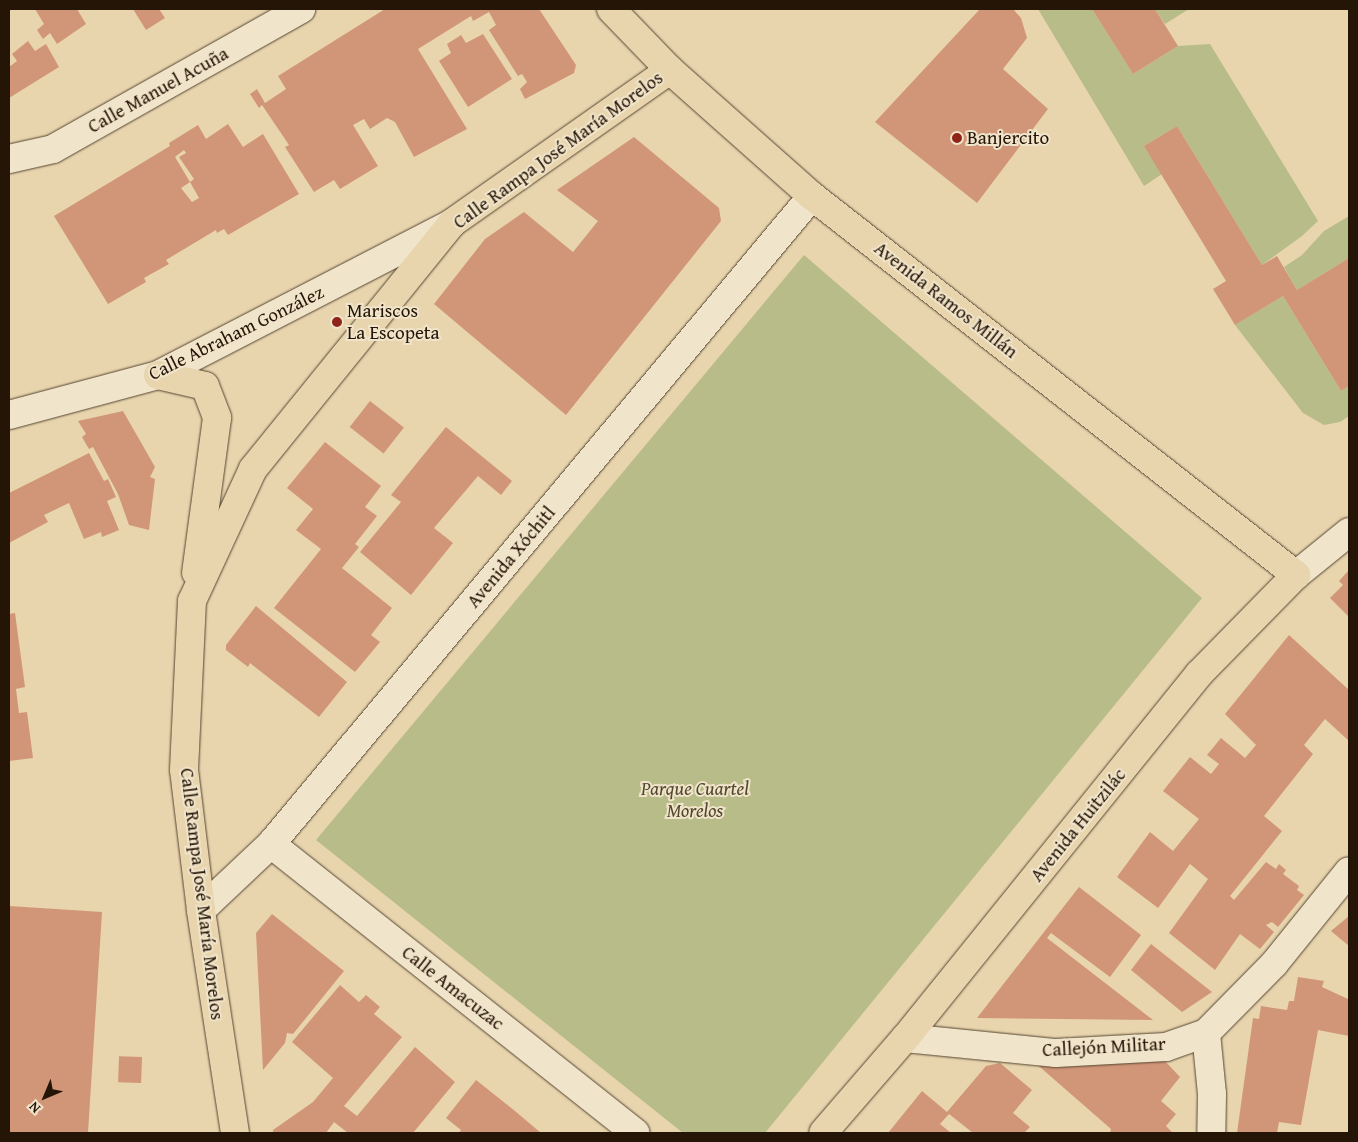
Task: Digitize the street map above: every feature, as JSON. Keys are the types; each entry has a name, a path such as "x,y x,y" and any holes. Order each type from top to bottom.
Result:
{"main road":[{"name":"Avenida Ramos Millán","path":"611,9 670,70 812,196 1296,575"},
{"name":"Calle Rampa José María Morelos","path":"235,1133 201,910 184,770 192,601 252,468 452,223 670,70"},
{"path":"158,375 205,386 216,418 192,601"},
{"name":"Avenida Huitzilác","path":"823,1133 905,1038 1200,674 1296,575"}],"street":[{"name":"Calle Manuel Acuña","path":"9,159 53,149 301,9"},
{"name":"Avenida Xóchitl","path":"201,910 270,844 812,196"},
{"name":"Calle Abraham González","path":"9,415 158,375 452,223"},
{"name":"Avenida Huitzilác","path":"1296,575 1349,532"},
{"name":"Calle Amacuzac","path":"270,844 635,1133"},
{"name":"Callejón Militar","path":"905,1038 1056,1053 1166,1046 1206,1033 1274,964 1349,871"},
{"path":"1206,1033 1212,1094 1211,1133"}],"green space":[{"path":"1038,9 1092,9 1133,74 1178,46 1210,44 1318,221 1302,236 1262,265 1177,126 1144,146 1162,174 1144,186"},
{"path":"1155,9 1189,9 1165,24"},
{"path":"1349,216 1349,258 1297,290 1284,267 1302,255 1324,231"},
{"name":"Parque Cuartel Morelos","path":"804,255 1202,598 765,1133 683,1133 316,840"},
{"path":"1283,296 1341,391 1349,386 1349,416 1340,422 1324,425 1303,413 1235,325"}],"building":[{"path":"35,9 77,9 86,24 57,44 50,33 43,39 37,30 44,24"},
{"path":"133,9 159,9 165,18 146,30"},
{"path":"385,9 539,9 576,65 574,73 525,99 520,89 527,82 522,74 518,76 489,30 496,25 489,12 473,21 471,16 418,49 467,129 414,157 395,122 387,118 370,129 364,119 353,125 378,166 340,189 334,180 314,192 285,147 289,145 262,105 259,108 250,94 257,89 265,103 286,89 278,76"},
{"path":"980,9 1013,9 1021,18 1027,38 1003,69 1048,109 977,203 875,122"},
{"path":"1092,9 1155,9 1178,46 1133,74"},
{"path":"483,34 512,79 468,107 439,61 451,53 447,44 461,35 466,43"},
{"path":"28,41 35,51 46,44 59,67 9,98 9,67 17,61 12,54"},
{"path":"228,124 243,147 263,134 299,194 228,235 224,229 217,233 216,230 166,260 169,264 144,278 146,282 108,304 54,216 170,146 169,143 198,125 206,139","holes":["184,150 186,153 179,157 194,179 190,182 175,157","190,182 199,198 192,202 181,188"]},
{"path":"1177,126 1262,265 1277,256 1297,290 1349,258 1349,386 1341,391 1283,296 1235,325 1213,289 1226,281 1144,146"},
{"path":"634,137 719,208 721,221 566,415 434,304 485,239 524,212 573,252 598,221 557,190"},
{"path":"370,401 404,427 384,453 350,427"},
{"path":"123,411 155,467 150,477 155,479 149,530 129,525 118,494 93,447 89,449 82,437 86,434 78,421"},
{"path":"446,427 512,481 501,495 478,476 434,528 453,543 411,595 360,552 401,502 391,495"},
{"path":"325,442 381,486 365,507 377,516 355,544 359,547 342,568 392,608 371,635 380,642 355,672 274,608 321,549 296,530 313,509 287,488"},
{"path":"89,453 104,481 108,479 116,497 107,501 119,530 102,537 101,532 84,539 69,503 44,515 48,522 9,543 9,493"},
{"path":"1349,570 1349,617 1330,598 1343,585 1339,581"},
{"path":"256,606 347,682 319,717 250,663 248,667 226,650 226,645"},
{"path":"15,613 25,687 16,689 19,713 27,712 33,758 9,761 9,614"},
{"path":"1289,635 1349,690 1349,741 1325,719 1304,745 1313,754 1264,816 1282,831 1230,896 1234,900 1266,862 1276,869 1279,864 1286,870 1283,874 1299,886 1297,890 1304,895 1278,927 1272,922 1266,925 1274,932 1260,949 1240,934 1215,970 1169,933 1208,879 1190,864 1158,908 1117,877 1150,832 1173,851 1199,819 1163,791 1190,757 1211,774 1219,764 1207,755 1221,738 1245,758 1256,745 1225,714"},
{"path":"1079,887 1141,935 1110,977 1051,933 1047,938 1153,1020 977,1018"},
{"path":"9,906 102,912 88,1133 9,1133"},
{"path":"272,914 344,971 293,1034 287,1033 285,1043 263,1070 256,933"},
{"path":"1349,916 1349,946 1331,931"},
{"path":"1151,944 1212,992 1182,1012 1131,970"},
{"path":"1298,977 1324,981 1322,987 1348,999 1349,1036 1318,1030 1301,1125 1279,1122 1277,1133 1237,1133 1253,1018 1259,1019 1261,1006 1287,1010 1289,1001 1294,1001"},
{"path":"340,985 359,1002 366,995 380,1007 374,1014 402,1037 344,1106 357,1116 415,1047 455,1082 413,1133 348,1133 334,1122 326,1133 273,1133 273,1130 313,1102 333,1078 292,1042"},
{"path":"1025,1054 1164,1060 1180,1077 1161,1101 1176,1114 1166,1126 1173,1133 1110,1133 1111,1129"},
{"path":"119,1056 142,1057 141,1083 118,1082"},
{"path":"1000,1063 1032,1090 1013,1113 1030,1127 1024,1133 973,1133 949,1114 940,1124 951,1133 888,1133 922,1091 947,1112 986,1066"},
{"path":"476,1080 541,1133 459,1133 461,1130 446,1118"}],"place":[{"name":"Banjercito","path":"957,138"},
{"name":"Mariscos La Escopeta","path":"337,322"}]}
